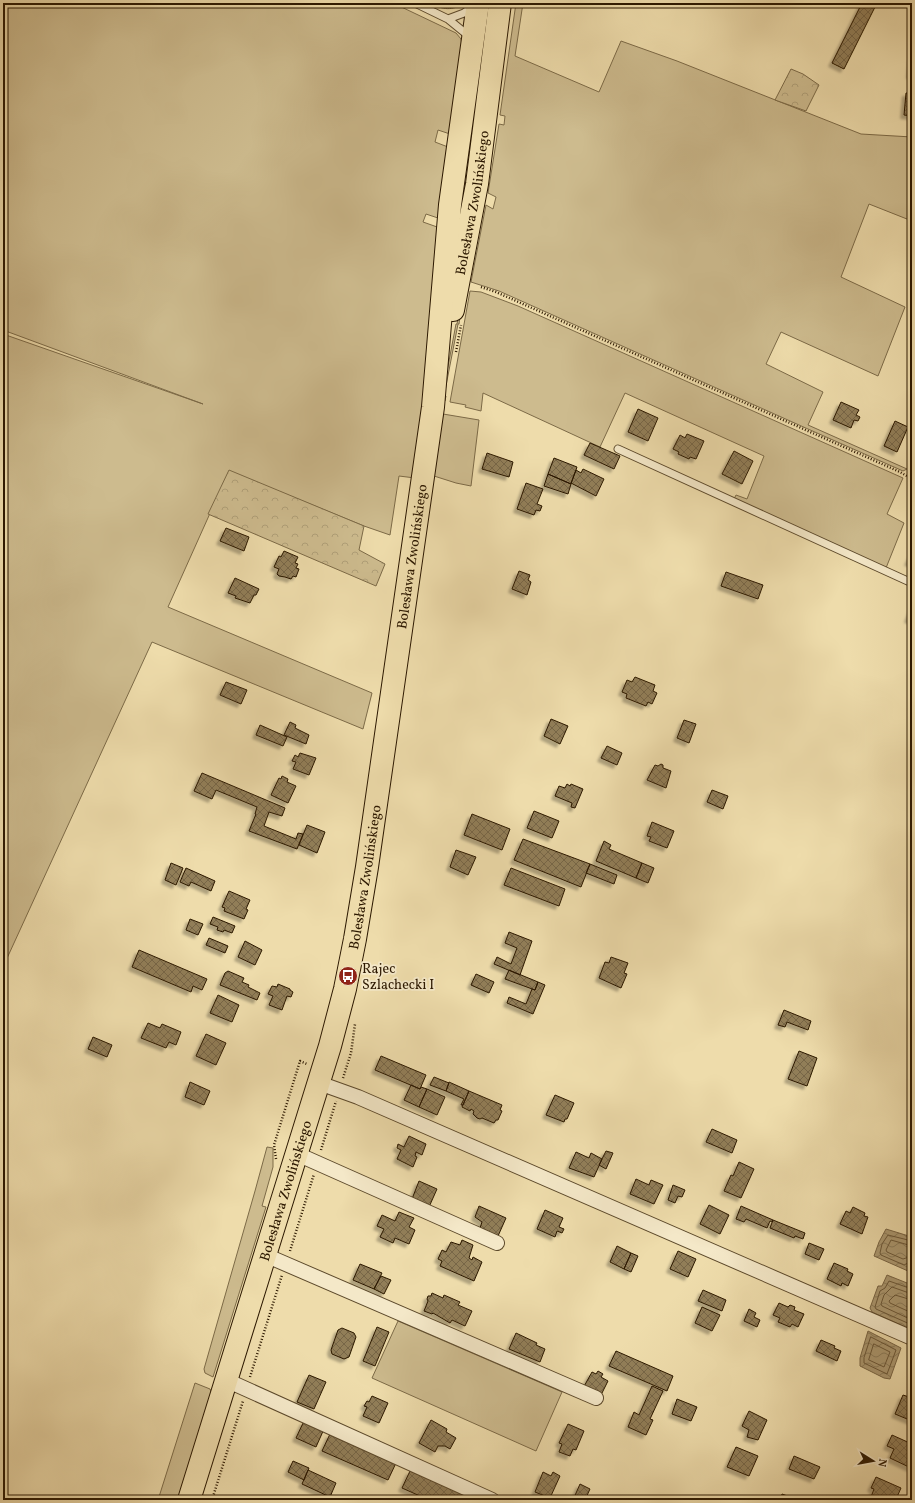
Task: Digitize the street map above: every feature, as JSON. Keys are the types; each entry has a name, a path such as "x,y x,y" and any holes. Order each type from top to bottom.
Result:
{"main road":[{"name":"Bolesława Zwolińskiego","path":"189,1500 319,1083 345,989 360,914 433,401 450,205 478,3"},
{"name":"Bolesława Zwolińskiego","path":"433,401 477,184 500,3"}],"street":[{"path":"319,1083 358,1096 912,1338"},
{"path":"297,1154 497,1243"},
{"path":"265,1255 596,1398"},
{"path":"226,1380 492,1500"}],"lane":[{"path":"415,3 448,18 473,40"},
{"path":"448,18 464,13 478,3"},
{"path":"618,449 912,583"}],"path":[{"path":"481,287 496,292 900,472 912,479"},
{"path":"212,1500 351,1053 356,1019"}],"green space":[{"path":"3,3 393,3 456,33 461,39 462,45 450,134 438,130 435,142 448,147 441,219 426,214 423,222 442,230 415,478 399,476 390,535 364,526 229,471 168,607 372,693 363,729 152,642 3,967 3,334 203,404 3,330"},
{"path":"431,3 464,3 460,6 448,9"},
{"path":"516,3 523,3 515,56 599,92 621,41 677,61 861,134 912,137 912,221 869,204 841,277 905,307 878,376 781,332 766,364 823,392 808,425 907,469 903,471 499,291 471,282 486,205 493,209 496,197 488,193 499,124 504,125 505,116 500,115"},
{"path":"791,69 803,74 819,85 806,111 775,100"},
{"path":"470,291 481,292 518,306 903,478 887,514 904,523 886,568 734,499 736,495 747,499 764,456 625,393 600,447 483,393 481,411 465,407 466,405 450,402"},
{"path":"463,292 459,324 444,396 446,396 445,401 442,398"},
{"path":"443,414 479,420 471,486 434,476"},
{"path":"229,470 364,526 359,550 385,564 376,586 208,514"},
{"path":"267,1147 273,1148 273,1167 262,1206 266,1207 213,1377 205,1373 204,1369"},
{"path":"398,1321 562,1392 536,1451 372,1378"},
{"path":"195,1383 210,1389 213,1396 180,1500 158,1500"}],"water":[{"path":"886,1229 912,1237 912,1261 908,1271 874,1256"},
{"path":"887,1275 912,1285 912,1330 872,1312 870,1308 878,1286 882,1286"},
{"path":"868,1331 901,1348 890,1379 884,1378 860,1366 860,1358"}],"building":[{"path":"862,3 877,3 844,69 832,63"},
{"path":"912,58 912,75 910,75"},
{"path":"906,93 912,93 912,116 904,115"},
{"path":"841,402 859,410 856,415 860,417 858,421 854,420 851,428 833,420"},
{"path":"638,409 658,418 648,441 628,432"},
{"path":"895,421 908,427 897,452 884,446"},
{"path":"687,434 704,441 696,459 690,457 689,459 678,454 679,452 673,449 680,435 685,438"},
{"path":"590,443 620,456 614,469 584,455"},
{"path":"734,451 753,461 742,484 722,474"},
{"path":"487,453 513,462 509,477 482,469"},
{"path":"554,458 577,467 571,484 548,474"},
{"path":"583,469 604,479 596,496 571,483 576,470 581,473"},
{"path":"548,474 571,484 568,494 544,486"},
{"path":"526,483 543,489 537,504 542,506 540,511 536,510 534,515 517,509"},
{"path":"226,528 249,537 244,551 220,541"},
{"path":"284,551 298,557 295,563 298,564 296,568 299,569 296,577 293,576 291,579 279,576 277,574 279,569 274,567 279,556 281,557"},
{"path":"912,554 912,563 908,562"},
{"path":"519,571 530,575 528,580 531,582 527,595 512,589"},
{"path":"726,572 763,585 758,599 721,586"},
{"path":"235,578 259,589 250,603 235,598 236,596 228,593"},
{"path":"912,609 912,620 908,619"},
{"path":"635,677 655,685 653,691 657,693 652,704 648,702 646,706 626,698 627,694 622,692 627,680 632,682"},
{"path":"226,682 247,690 241,704 220,695"},
{"path":"551,719 568,726 560,744 544,736"},
{"path":"684,720 696,724 689,743 677,738"},
{"path":"290,722 296,725 295,728 309,735 306,744 284,735"},
{"path":"260,725 287,737 283,746 256,735"},
{"path":"607,746 622,753 617,765 601,758"},
{"path":"300,753 316,758 309,775 293,769 296,762 292,761 295,755 298,757"},
{"path":"661,764 663,765 663,768 671,771 666,788 647,780 655,765 658,766"},
{"path":"202,773 285,808 282,816 269,812 264,826 296,839 298,833 303,834 297,849 249,831 256,814 257,807 216,790 212,799 194,791"},
{"path":"282,776 288,779 287,782 296,786 288,803 271,795 279,778 281,779"},
{"path":"567,784 583,789 575,808 571,807 572,803 555,796 559,786 565,788"},
{"path":"712,790 728,796 723,809 707,802"},
{"path":"534,811 559,821 552,838 527,828"},
{"path":"472,814 510,829 502,850 464,835"},
{"path":"652,822 674,831 667,848 649,841 651,837 647,836"},
{"path":"307,825 325,832 317,853 299,845"},
{"path":"523,839 590,864 581,887 514,860"},
{"path":"604,841 611,845 609,849 642,863 636,878 596,861"},
{"path":"456,850 476,857 468,875 450,867"},
{"path":"171,863 183,868 176,885 165,880"},
{"path":"642,863 654,868 648,883 636,878"},
{"path":"590,864 617,875 614,884 586,873"},
{"path":"186,868 215,881 211,891 191,882 189,886 180,882"},
{"path":"511,868 565,889 559,906 504,885"},
{"path":"229,891 250,900 244,919 224,911 225,908 222,907"},
{"path":"213,917 235,926 232,933 224,930 223,932 217,930 218,927 210,924"},
{"path":"190,919 203,924 198,935 186,930"},
{"path":"509,932 532,941 520,975 494,964 497,957 511,964 517,948 505,943"},
{"path":"209,938 228,946 225,953 206,945"},
{"path":"245,941 262,950 255,965 238,957"},
{"path":"139,950 207,979 202,990 193,986 191,992 132,967"},
{"path":"611,957 628,963 624,973 627,974 621,988 599,978 605,962 609,963"},
{"path":"509,970 538,982 535,990 505,979"},
{"path":"228,971 244,978 242,982 260,993 257,1000 220,985 225,973"},
{"path":"476,974 494,982 489,993 471,985"},
{"path":"538,982 545,985 533,1014 507,1003 509,997 526,1004 532,989 535,990"},
{"path":"278,984 290,989 293,992 291,997 287,996 282,1010 269,1005 273,996 268,994 272,986 277,987"},
{"path":"218,995 239,1005 232,1022 210,1013"},
{"path":"784,1010 811,1021 808,1030 787,1022 785,1027 778,1025"},
{"path":"148,1023 160,1028 162,1024 181,1032 176,1045 169,1042 166,1048 141,1038"},
{"path":"206,1034 226,1043 216,1065 196,1056"},
{"path":"93,1037 112,1045 107,1057 88,1049"},
{"path":"799,1051 817,1058 807,1086 788,1079"},
{"path":"381,1056 426,1075 420,1089 375,1070"},
{"path":"434,1077 449,1083 446,1091 430,1085"},
{"path":"190,1082 210,1091 204,1105 185,1097"},
{"path":"449,1082 469,1091 463,1105 461,1105 464,1099 446,1091"},
{"path":"411,1085 420,1089 421,1087 427,1089 419,1107 404,1100"},
{"path":"427,1089 445,1097 437,1115 419,1107"},
{"path":"469,1091 502,1105 500,1110 502,1111 498,1120 494,1123 482,1118 477,1118 473,1114 474,1111 471,1109 470,1111 462,1107"},
{"path":"555,1095 574,1103 567,1119 565,1119 564,1122 546,1115"},
{"path":"712,1129 737,1140 732,1153 706,1142"},
{"path":"409,1136 426,1144 422,1155 416,1152 415,1156 417,1157 413,1167 397,1159 401,1150 397,1148 398,1144 404,1147"},
{"path":"606,1151 613,1153 606,1169 599,1165"},
{"path":"576,1152 589,1158 591,1153 602,1159 594,1177 569,1168"},
{"path":"739,1162 754,1169 741,1198 724,1191"},
{"path":"636,1179 649,1185 651,1180 663,1185 654,1204 630,1194"},
{"path":"419,1181 437,1189 429,1207 412,1199"},
{"path":"673,1185 685,1190 682,1197 678,1196 675,1203 668,1200"},
{"path":"709,1205 729,1215 720,1234 700,1224"},
{"path":"479,1206 506,1218 498,1236 480,1228 482,1222 475,1217"},
{"path":"741,1206 773,1220 772,1222 770,1221 767,1228 746,1219 744,1222 736,1219"},
{"path":"853,1207 865,1213 864,1216 868,1217 862,1234 840,1224 846,1211 850,1213"},
{"path":"545,1210 563,1218 559,1227 564,1229 562,1233 557,1231 555,1237 537,1229"},
{"path":"399,1212 414,1218 409,1227 415,1230 409,1244 395,1238 393,1243 380,1237 384,1229 377,1226 382,1215 395,1221"},
{"path":"773,1220 805,1233 803,1239 795,1236 794,1238 770,1228"},
{"path":"462,1240 473,1245 469,1258 472,1260 473,1257 482,1262 474,1281 440,1266 442,1261 438,1259 442,1250 446,1252 451,1242 460,1245"},
{"path":"809,1243 824,1249 819,1260 805,1254"},
{"path":"617,1246 631,1253 624,1269 610,1262"},
{"path":"678,1251 696,1259 688,1277 670,1269"},
{"path":"631,1253 638,1256 631,1272 624,1269"},
{"path":"834,1263 848,1269 847,1271 853,1274 848,1286 842,1283 841,1286 827,1279"},
{"path":"360,1264 382,1273 374,1289 353,1280"},
{"path":"381,1276 391,1280 384,1294 374,1289"},
{"path":"703,1290 726,1300 722,1311 698,1301"},
{"path":"432,1293 443,1298 444,1295 460,1302 458,1305 472,1311 465,1326 452,1320 450,1323 433,1313 424,1311 428,1301 428,1296 431,1296"},
{"path":"779,1303 788,1307 790,1305 795,1307 794,1310 804,1314 798,1327 792,1324 790,1327 778,1322 780,1318 773,1315"},
{"path":"702,1307 720,1315 712,1331 695,1323"},
{"path":"749,1309 756,1313 754,1317 760,1320 757,1327 744,1321"},
{"path":"377,1327 389,1332 375,1366 363,1361"},
{"path":"342,1328 354,1333 356,1337 349,1357 344,1359 332,1354 331,1350 338,1330"},
{"path":"516,1333 537,1343 536,1345 545,1349 540,1362 509,1349"},
{"path":"821,1340 835,1346 834,1348 841,1351 837,1361 816,1351"},
{"path":"616,1351 673,1376 667,1391 609,1366"},
{"path":"598,1371 603,1374 601,1377 608,1381 599,1399 582,1390 592,1372 596,1374"},
{"path":"309,1375 326,1382 314,1409 297,1402"},
{"path":"652,1386 663,1391 650,1419 653,1420 646,1435 628,1427 634,1412 639,1415"},
{"path":"903,1395 912,1398 912,1421 895,1414"},
{"path":"372,1396 388,1403 379,1423 363,1416 367,1407 364,1406 367,1401 369,1402"},
{"path":"677,1399 697,1407 691,1421 672,1414"},
{"path":"749,1411 767,1420 758,1440 747,1437 749,1430 742,1426"},
{"path":"431,1420 447,1429 446,1432 456,1438 450,1449 445,1446 438,1446 435,1452 419,1443"},
{"path":"304,1421 324,1429 316,1447 296,1438"},
{"path":"568,1424 584,1431 576,1450 573,1449 570,1456 559,1452 562,1444 559,1443"},
{"path":"330,1434 396,1463 388,1480 322,1451"},
{"path":"892,1435 912,1444 911,1468 890,1458 894,1449 887,1446"},
{"path":"736,1447 758,1456 749,1476 727,1467"},
{"path":"794,1456 820,1467 814,1479 789,1469"},
{"path":"293,1461 309,1468 304,1480 288,1472"},
{"path":"308,1470 336,1483 330,1497 302,1484"},
{"path":"410,1471 464,1494 461,1500 429,1500 402,1488"},
{"path":"543,1472 551,1476 553,1472 560,1476 550,1498 535,1492"},
{"path":"876,1477 901,1488 897,1497 900,1499 878,1500 871,1497 874,1489 871,1488"},
{"path":"580,1484 590,1489 585,1500 573,1500"},
{"path":"782,1494 796,1499 796,1500 780,1500"}],"place":[{"name":"Rajec Szlachecki I","path":"348,976"}]}
